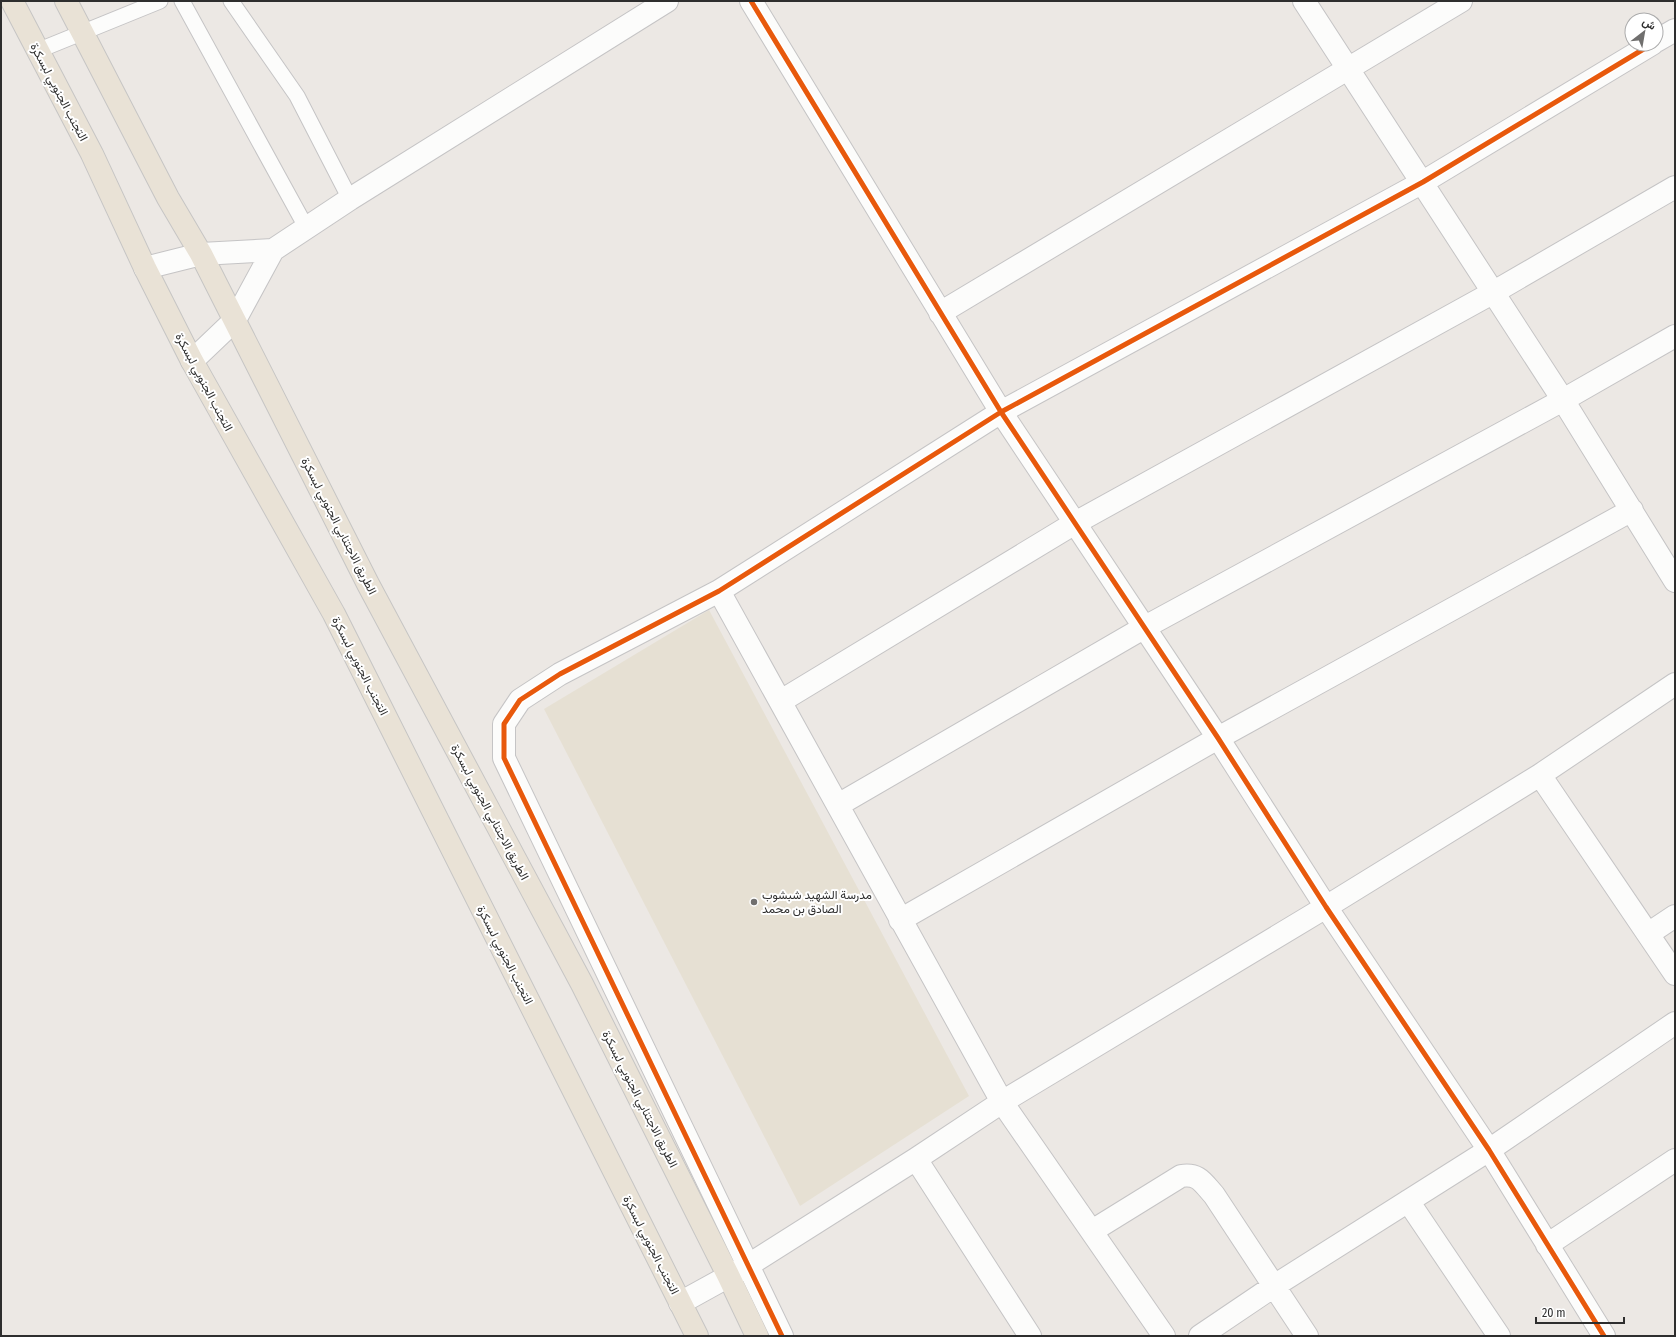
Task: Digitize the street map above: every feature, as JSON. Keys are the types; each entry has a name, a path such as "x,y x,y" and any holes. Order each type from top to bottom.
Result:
{"highway":[{"name":"التجنب الجنوبي لبسكرة","path":"12,1 92,154 145,268 192,362 334,614 696,1336"},
{"path":"66,1 84,33 168,198 201,254"},
{"name":"الطريق الاجتنابي الجنوبي لبسكرة","path":"201,254 368,584 582,984 738,1270 757,1336"}],"street":[{"path":"192,362 235,320 273,250 350,199 667,1"},
{"path":"751,1 1001,412 1218,738 1326,907 1489,1150 1604,1336"},
{"path":"1304,1 1494,292 1632,510 1675,581"},
{"path":"940,313 1461,1"},
{"path":"1664,36 1675,30"},
{"path":"782,1336 738,1270 504,758 504,724 520,700 560,674 719,591 1001,412 1423,182 1639,52"},
{"path":"781,701 1075,523 1494,292 1675,188"},
{"path":"145,268 201,254 273,250"},
{"path":"838,805 1145,627 1563,400 1675,336"},
{"path":"900,920 1218,738 1632,510"},
{"path":"719,591 1002,1102 1164,1336"},
{"path":"680,1303 738,1270 916,1159 1002,1102 1326,907 1540,774 1675,684"},
{"path":"1540,774 1675,974"},
{"path":"1648,934 1675,916"},
{"path":"1200,1336 1274,1286 1489,1150 1675,1024"},
{"path":"916,1159 1030,1336"},
{"path":"1547,1245 1675,1160"},
{"path":"1092,1231 1181,1176 1189,1175 1198,1178 1214,1195 1307,1336"},
{"path":"1408,1201 1499,1336"}],"lane":[{"path":"37,51 160,1"},
{"path":"182,1 306,227"},
{"path":"231,1 297,96 350,199"}],"shaded area":[{"name":"مدرسة الشهيد شبشوب الصادق بن محمد","path":"709,610 969,1096 800,1206 544,709"}],"cycle path":[{"path":"751,1 1001,412 1218,738 1326,907 1489,1150 1604,1336"},
{"path":"782,1336 504,758 504,724 520,700 560,674 719,591 1001,412 1423,182 1639,52"}],"place":[{"name":"مدرسة الشهيد شبشوب الصادق بن محمد","path":"754,902"}]}
